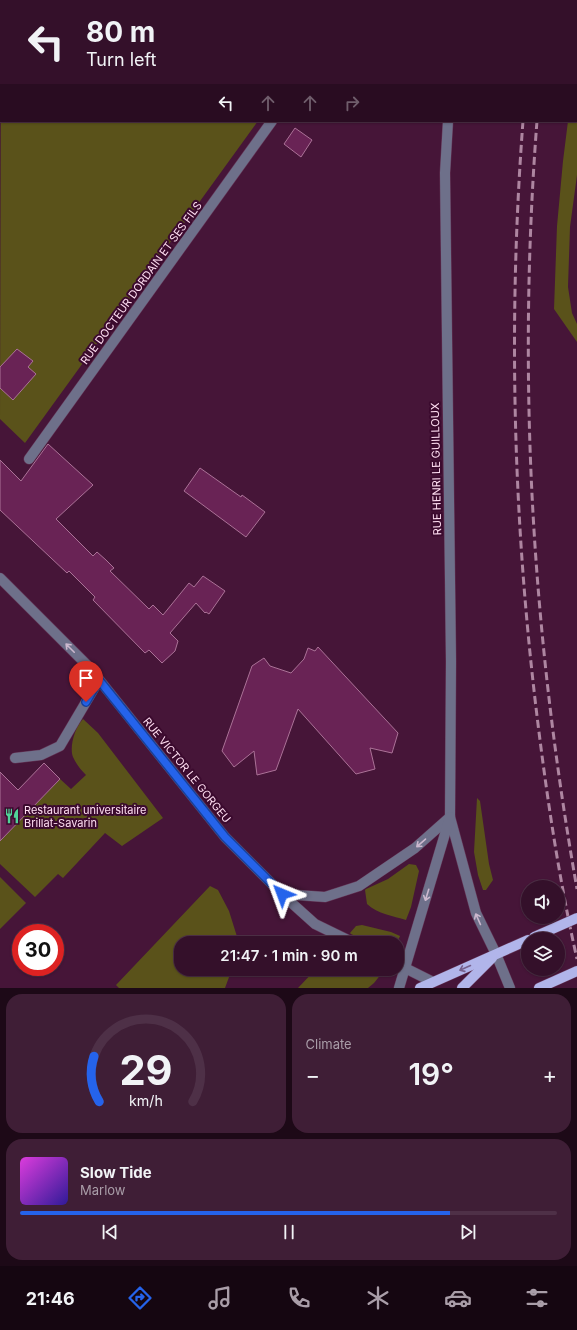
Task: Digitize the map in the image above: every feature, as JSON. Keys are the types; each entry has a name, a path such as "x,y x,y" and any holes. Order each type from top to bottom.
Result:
{"main road":[{"path":"546,932 577,918"},
{"path":"420,988 521,943"},
{"path":"462,988 496,954"},
{"path":"542,986 577,971"}],"street":[{"name":"RUE DOCTEUR DORDAIN ET SES FILS","path":"29,459 271,122"},
{"name":"RUE HENRI LE GUILLOUX","path":"448,122 445,173 451,661 450,817 476,913 496,954 510,988"},
{"name":"RUE VICTOR LE GORGEU","path":"0,578 89,667 225,837 282,894 315,924 340,936"},
{"path":"15,758 41,755 60,746 99,680"},
{"name":"RUE HENRI LE GUILLOUX","path":"404,954 450,817"},
{"path":"282,894 325,897 359,886 415,848 450,817"},
{"path":"404,968 433,982"},
{"name":"RUE HENRI LE GUILLOUX","path":"399,988 400,976"}],"shaded area":[{"path":"1,122 257,122 25,443 0,419"},
{"path":"568,122 577,122 577,175 570,227 568,287 572,313 577,324 577,342 554,309 557,226"},
{"path":"83,719 98,733 163,818 122,846 105,833 63,878 58,874 35,897 0,864 0,841 60,779 71,789 86,775 80,769 72,753 72,743 78,727"},
{"path":"477,798 480,801 489,864 493,880 486,890 483,890 478,875 474,852"},
{"path":"409,864 416,865 419,871 411,907 406,920 381,912 367,904 366,889 388,879"},
{"path":"0,877 26,903 0,929"},
{"path":"210,886 218,890 229,911 237,936 174,936 174,976 229,976 225,988 119,988 116,985"},
{"path":"362,925 391,932 400,936 355,936 350,933 356,926"},
{"path":"309,976 380,976 368,988 298,988"}],"building":[{"path":"295,128 312,140 301,157 284,144"},
{"path":"17,349 33,361 28,367 36,374 13,400 0,388 0,367"},
{"path":"48,444 93,485 56,519 93,556 97,552 106,560 114,568 110,571 149,609 153,605 163,615 189,583 194,587 203,576 225,591 209,614 206,612 205,613 196,603 170,633 178,641 175,651 162,663 149,650 145,653 93,600 95,597 69,571 67,573 0,510 0,460 21,481"},
{"path":"200,468 265,512 246,537 184,491"},
{"path":"318,647 398,733 392,753 370,748 375,769 356,774 298,709 276,770 257,775 254,751 234,767 222,751 252,666 264,658 270,666 291,673 304,659 308,648 315,651"},
{"name":"Restaurant universitaire Brillat-Savarin","path":"44,763 60,779 0,841 0,772 18,790"}],"railway":[{"path":"523,122 515,270 515,419 518,493 529,642 537,716 559,869 577,959"},
{"path":"537,122 531,218 528,314 529,411 533,506 539,602 549,698 577,889"}],"place":[{"name":"Restaurant universitaire Brillat-Savarin","path":"12,816"}],"route":[{"path":"86,702 99,680 225,837 282,894"}]}
